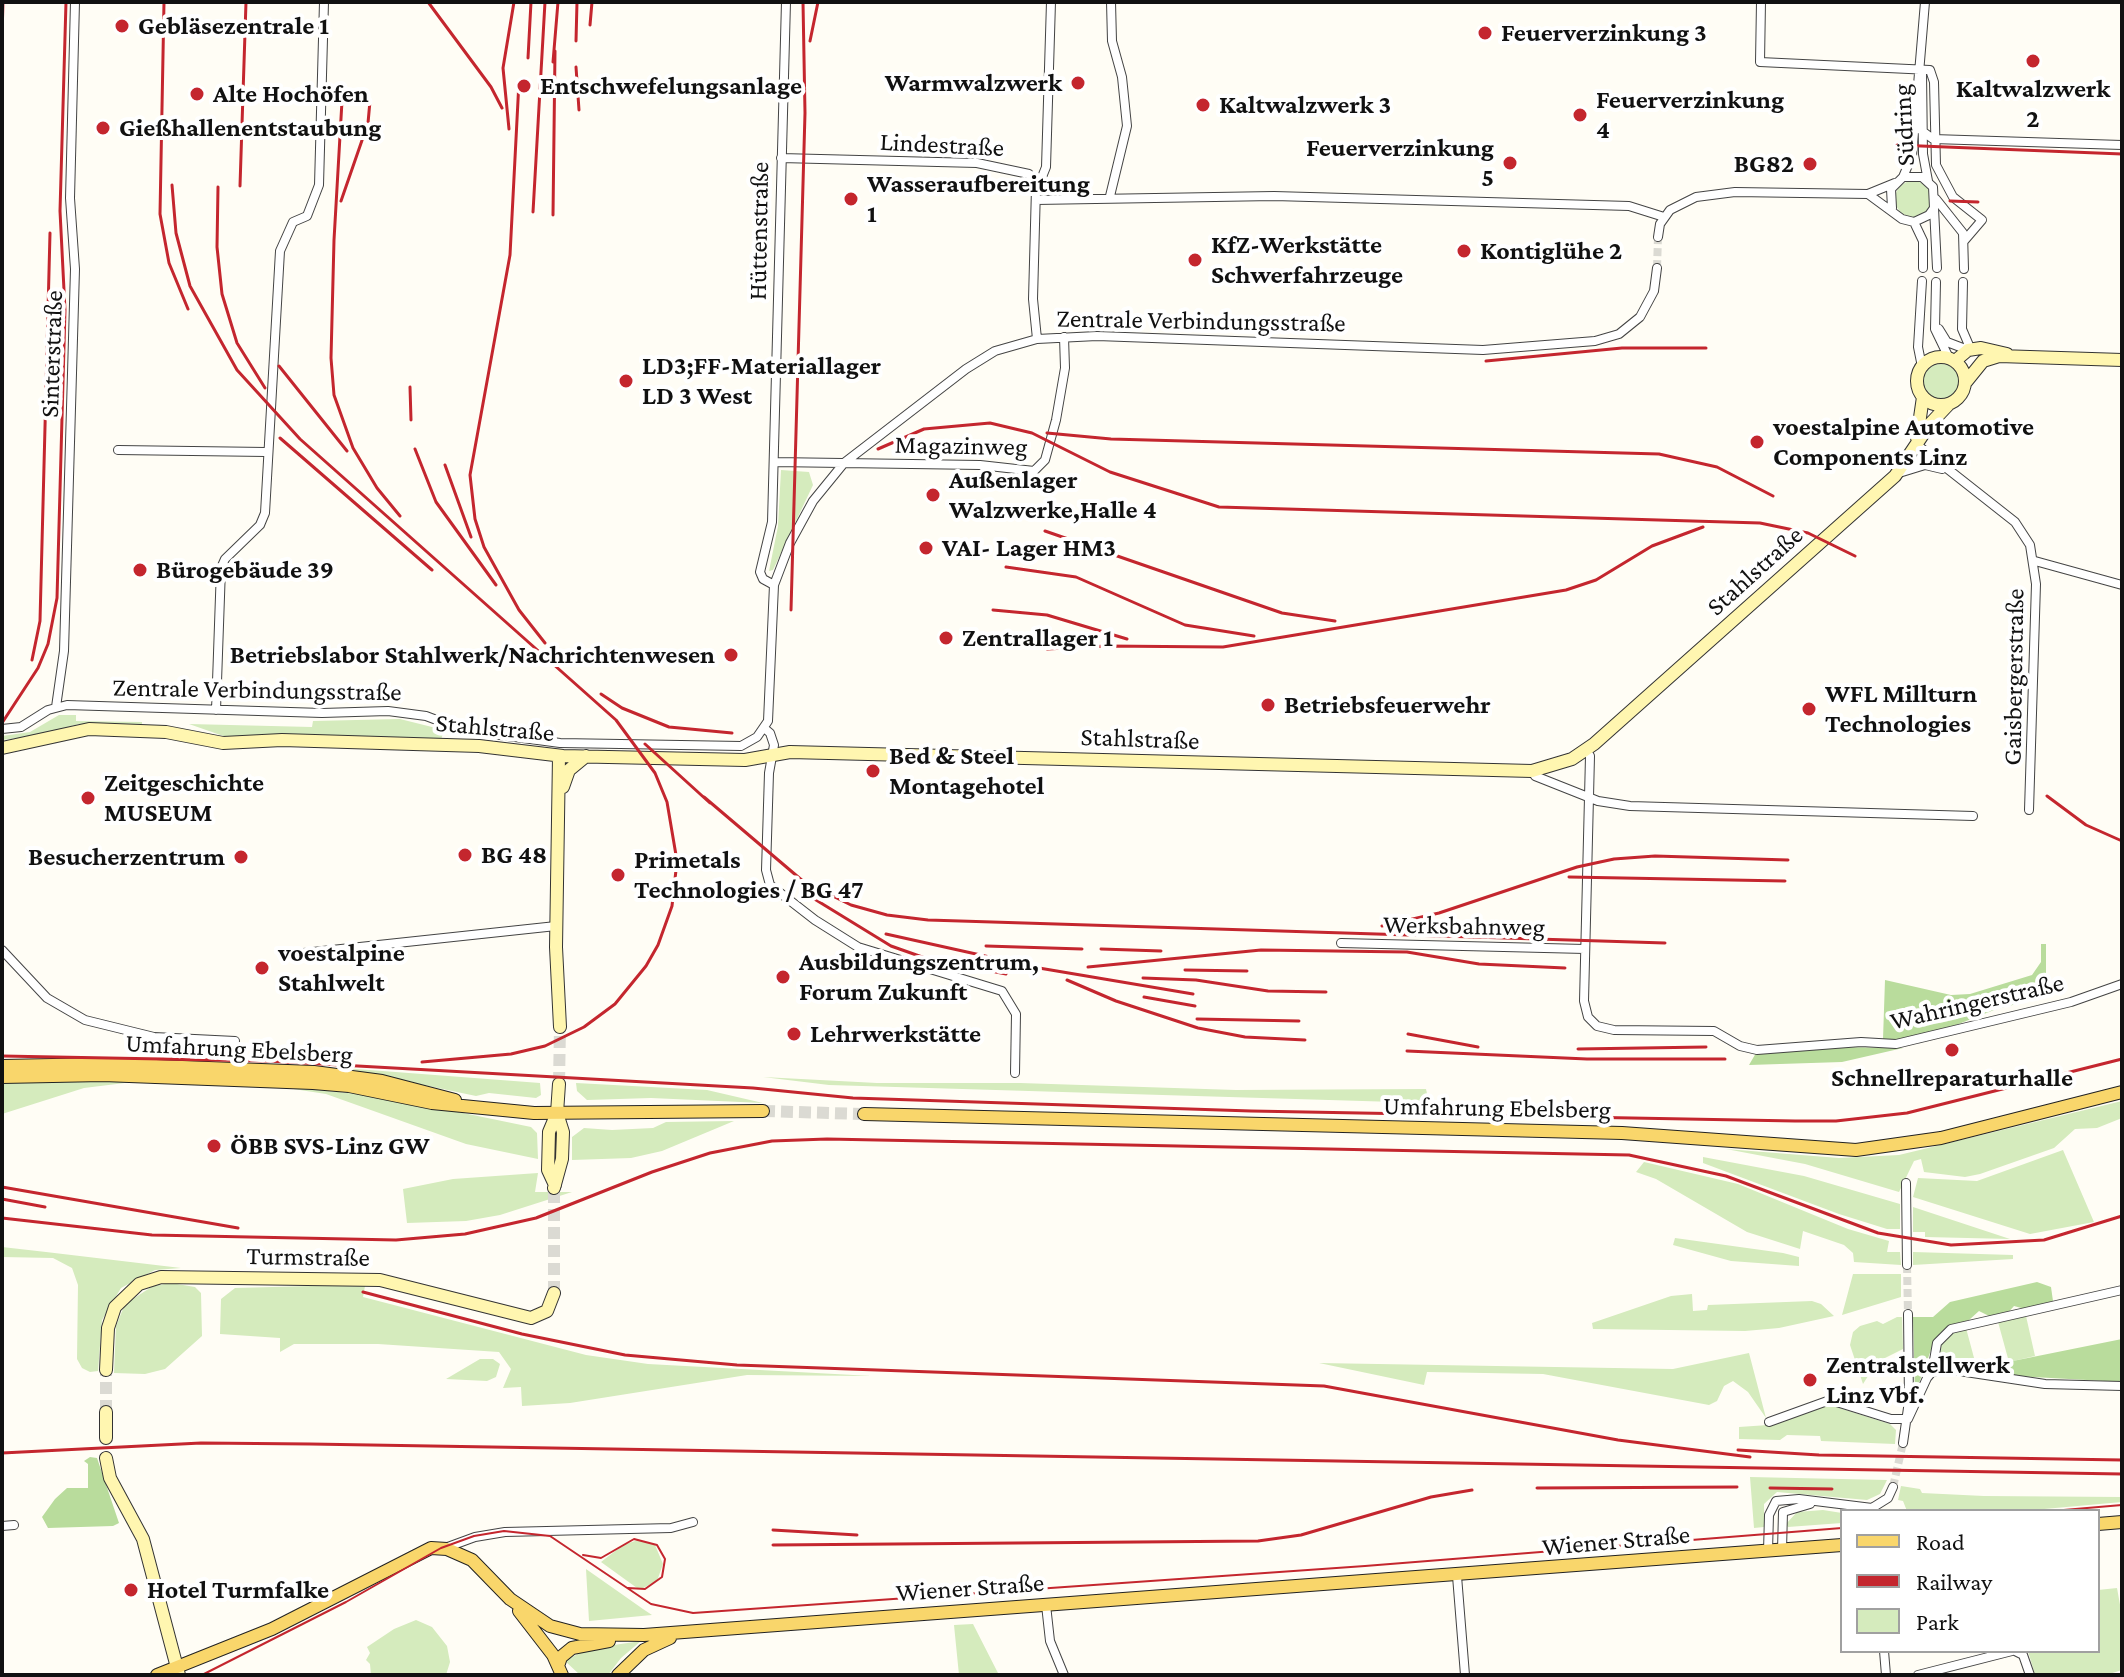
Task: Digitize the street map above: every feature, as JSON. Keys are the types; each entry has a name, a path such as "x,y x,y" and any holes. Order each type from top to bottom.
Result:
{"main road":[{"name":"Umfahrung Ebelsberg","path":"2,1066 103,1064 314,1072 435,1092 469,1105"},
{"name":"Umfahrung Ebelsberg","path":"2,1077 103,1075 281,1081 349,1086 432,1103 557,1113 763,1111"},
{"name":"Umfahrung Ebelsberg","path":"864,1114 1622,1133 1856,1150 1941,1138 2122,1092"},
{"path":"2100,1524 2122,1522"},
{"name":"Wiener Straße","path":"445,1549 481,1567 510,1599 550,1626 565,1631 644,1635 1840,1545"},
{"path":"157,1675 178,1671 272,1629 424,1550 445,1549"},
{"path":"510,1599 560,1671"},
{"path":"618,1675 644,1650 685,1633"},
{"path":"560,1671 561,1657 578,1646 644,1635"}],"street":[{"name":"Sinterstraße","path":"56,707 64,651 75,269 70,198 75,2"},
{"path":"216,710 221,568 225,559 263,520 280,251 293,222 307,216 319,185 324,2"},
{"name":"Hüttenstraße","path":"774,585 763,579 760,572 771,533 786,2"},
{"path":"1034,182 1042,177 1046,167 1051,2"},
{"path":"1110,196 1127,126 1122,77 1112,41 1111,2"},
{"path":"1761,2 1760,62 1920,67"},
{"name":"Südring","path":"1903,177 1912,156 1925,2"},
{"name":"Südring","path":"1920,67 1924,80 1923,134 1928,181"},
{"name":"Südring","path":"1920,67 1933,75 1933,156 1946,188 1966,211 1982,220 1964,241"},
{"path":"1914,125 1933,139 2122,145"},
{"name":"Lindestraße","path":"781,158 995,165 1027,173 1034,182 1036,200 1033,299 1037,339"},
{"path":"1658,237 1664,217 1678,203 1714,194 1868,194 1914,175 1928,181 1935,200 1937,268"},
{"path":"1892,208 1890,195 1895,183"},
{"path":"1868,194 1892,208 1902,219 1914,222 1929,215 1935,200 1946,188"},
{"path":"1036,200 1110,196 1200,199 1253,195 1614,205 1639,207 1664,217"},
{"path":"1935,200 1956,221 1964,241 1964,269"},
{"path":"1956,221 1966,211"},
{"path":"1914,222 1923,241 1923,268"},
{"name":"Zentrale Verbindungsstraße","path":"2,729 27,724 56,707 404,712 463,730 559,749 732,747 750,742 764,728 770,710 774,585 803,518 844,463 982,358 1037,339 1064,337 1329,342 1483,350 1578,343 1619,334 1634,323 1648,304 1657,268"},
{"path":"1922,281 1918,347 1922,367 1917,381 1923,397 1934,405 1948,405 1961,397 1966,382 1983,361 2014,356 2122,360"},
{"path":"1936,282 1937,339 1952,360 1962,367 1966,382"},
{"path":"1963,282 1962,329 1970,350"},
{"path":"1935,316 1947,342 1970,350 1992,349 2014,356"},
{"name":"Magazinweg","path":"844,463 980,465 1034,471 1045,460 1056,420 1065,368 1064,337"},
{"path":"1922,367 1932,359 1952,360 1970,350"},
{"name":"Stahlstraße","path":"1916,444 1923,397"},
{"name":"Stahlstraße","path":"2,748 89,729 166,732 223,743 282,740 479,746 559,749 586,756 745,760 772,755 857,753 1532,771 1561,764 1586,750 1895,476 1948,405"},
{"name":"Gaisbergerstraße","path":"1916,444 2015,522 2030,545 2035,561 2029,810"},
{"path":"118,450 266,452"},
{"path":"774,462 844,463"},
{"path":"1895,476 1925,465 1951,472"},
{"name":"Gaisbergerstraße","path":"2035,561 2122,585"},
{"path":"764,728 773,739 766,870 770,885 831,932 858,947 1002,991 1016,1014 1015,1073"},
{"path":"559,749 556,926 560,1027"},
{"name":"Wahringerstraße","path":"1586,750 1590,756 1585,1010 1597,1026 1614,1030 1714,1031 1740,1046 1757,1050 1920,1040 2071,1002 2122,984"},
{"path":"558,802 569,770 586,756"},
{"path":"1532,771 1535,776 1612,804 1654,808 1973,816"},
{"path":"285,955 556,926"},
{"name":"Werksbahnweg","path":"1341,943 1585,949"},
{"path":"2,950 47,998 85,1020 154,1037 235,1041"},
{"path":"554,1188 548,1170 549,1135 557,1113 559,1084"},
{"path":"1906,1183 1907,1265"},
{"name":"Turmstraße","path":"106,1370 108,1328 115,1307 139,1284 161,1277 380,1280 531,1318 547,1311 554,1293"},
{"path":"1908,1419 1932,1372 1937,1343 1951,1329 2122,1290"},
{"path":"1903,1443 1908,1419 1908,1314"},
{"path":"1932,1372 1946,1369 2045,1384 2122,1386"},
{"path":"1769,1422 1830,1400 1880,1416 1908,1419"},
{"path":"106,1412 106,1438"},
{"path":"106,1458 110,1478 143,1539 178,1671"},
{"path":"1768,1551 1773,1503 1782,1499 1872,1508 1888,1498 1893,1487"},
{"path":"1782,1550 1783,1512 1818,1503"},
{"path":"445,1549 475,1537 505,1532 671,1528 693,1522"},
{"path":"2,1526 14,1525"},
{"path":"1457,1576 1465,1675"},
{"path":"1046,1605 1050,1641 1064,1675"},
{"path":"1884,1653 1886,1675"},
{"path":"1918,1675 2007,1653"},
{"path":"2016,1653 2030,1675"}],"green space":[{"path":"1913,181 1926,186 1931,199 1926,212 1913,217 1900,212 1895,199 1900,186"},
{"path":"1941,364 1954,369 1959,382 1954,395 1941,400 1928,395 1923,382 1928,369"},
{"path":"781,470 809,472 813,485 773,570 769,571 778,526"},
{"path":"59,715 76,715 76,721 142,722 142,725 79,724 34,736 2,740 2,736 30,732"},
{"path":"400,719 444,730 441,740 229,738 189,724 312,727 313,721"},
{"path":"2041,944 2046,944 2046,996 1994,1010 1941,1031 1905,1040 1883,1039 1885,980 1951,995 1970,994 2032,975 2041,962"},
{"path":"1836,1047 1903,1048 1842,1062 1749,1065 1756,1053"},
{"path":"343,1068 540,1083 541,1095 536,1098 489,1093 476,1096"},
{"path":"763,1077 877,1083 1020,1083 1236,1090 1426,1089 1429,1103 829,1085"},
{"path":"2,1082 133,1082 84,1088 2,1114"},
{"path":"576,1083 707,1090 763,1103 651,1098 587,1100 577,1091"},
{"path":"274,1086 381,1096 531,1127 537,1133 538,1159 466,1144 326,1094"},
{"path":"2122,1101 2122,1118 2097,1128 2075,1129 2054,1148 1980,1174 1965,1177 1924,1172 1921,1159 1914,1161 1899,1192 1805,1164 1726,1149 1839,1158 1899,1155"},
{"path":"734,1121 662,1151 631,1158 572,1160 572,1137 584,1128 612,1130 653,1128 666,1122"},
{"path":"2063,1150 2094,1222 2030,1234 1913,1197 1918,1178 1977,1181"},
{"path":"1703,1157 1804,1176 1900,1204 1900,1229 1887,1229 1839,1214 1703,1163"},
{"path":"1644,1162 1738,1184 1848,1229 1889,1241 1887,1252 1900,1252 1901,1265 1854,1262 1853,1253 1844,1245 1803,1231 1800,1249 1747,1232 1656,1179 1636,1172"},
{"path":"538,1173 535,1192 572,1192 500,1215 466,1221 407,1223 403,1189 453,1179"},
{"path":"1913,1207 2010,1239 1925,1237 1925,1232 1913,1232"},
{"path":"1675,1238 1783,1253 1799,1257 1799,1266 1731,1261 1673,1245"},
{"path":"2,1247 181,1268 155,1270 121,1288 102,1320 98,1371 90,1372 82,1368 77,1359 78,1285 72,1268 53,1258 2,1257"},
{"path":"1913,1252 2013,1255 2013,1259 1913,1265"},
{"path":"1853,1274 1901,1274 1901,1297 1842,1315"},
{"path":"2037,1282 2051,1287 2053,1301 2025,1309 2014,1306 2006,1315 1989,1316 1979,1311 1969,1320 1946,1328 1931,1350 1915,1394 1913,1317 1933,1317 1950,1302"},
{"path":"171,1283 195,1287 201,1293 202,1336 165,1369 145,1374 114,1373 116,1326 125,1304 153,1286"},
{"path":"365,1286 363,1297 586,1355 648,1364 872,1376 747,1375 570,1403 522,1406 521,1387 503,1388 511,1369 499,1352 378,1344 294,1344 280,1352 280,1338 220,1334 221,1299 235,1288"},
{"path":"1692,1294 1693,1311 1707,1310 1708,1305 1812,1301 1821,1304 1834,1316 1779,1328 1745,1331 1593,1329 1592,1323 1671,1296"},
{"path":"2026,1316 2035,1356 2009,1362 1998,1322"},
{"path":"1902,1317 1903,1349 1877,1362 1863,1384 1850,1345 1853,1332 1860,1326 1877,1321 1883,1324"},
{"path":"1966,1328 1977,1369 1936,1366 1936,1352 1947,1335"},
{"path":"2122,1339 2122,1382 1998,1375 1998,1364"},
{"path":"1749,1353 1766,1418 1748,1392 1733,1381 1724,1386 1717,1401 1709,1405 1543,1374 1427,1372 1424,1385 1319,1363 1673,1369"},
{"path":"480,1359 493,1359 500,1364 496,1377 487,1381 446,1379"},
{"path":"1827,1404 1890,1424 1896,1430 1895,1444 1821,1441 1820,1436 1787,1435 1780,1440 1739,1439 1739,1427 1768,1425"},
{"path":"90,1457 97,1458 119,1523 113,1526 48,1528 42,1517 55,1499 67,1488 88,1488 88,1464 84,1461"},
{"path":"1750,1477 1887,1480 1880,1494 1867,1500 1777,1492 1764,1504 1764,1527 1754,1528"},
{"path":"1901,1486 1920,1489 1922,1493 2122,1497 2122,1502 2044,1509 1906,1509 1903,1501 1898,1500"},
{"path":"1823,1510 1840,1513 1840,1523 1788,1527 1786,1524 1797,1512"},
{"path":"638,1540 655,1545 663,1564 657,1581 643,1588 637,1588 601,1562 623,1545"},
{"path":"586,1569 643,1609 652,1615 589,1621"},
{"path":"2117,1588 2122,1616 2122,1670 2106,1675 2035,1675 2029,1653 2100,1653 2100,1590"},
{"path":"416,1620 432,1627 447,1646 450,1662 446,1675 371,1675 370,1664 366,1660 370,1653 367,1647 394,1629"},
{"path":"973,1624 999,1675 959,1675 954,1625"},
{"path":"641,1641 621,1658 608,1675 580,1675 565,1661 587,1649"}],"tunnel":[{"path":"1657,268 1658,237"},
{"path":"559,1084 560,1027"},
{"path":"763,1111 864,1114"},
{"path":"554,1191 554,1293"},
{"path":"1907,1265 1908,1314"},
{"path":"106,1370 106,1412"},
{"path":"1893,1487 1903,1443"}],"tram line":[{"path":"2075,1509 2122,1505"},
{"path":"202,1675 346,1602 441,1548 474,1536 504,1531 550,1536 651,1604 693,1613 1365,1566 1840,1528"},
{"path":"583,1555 601,1558 634,1539 657,1545 665,1559 662,1577 645,1589 628,1588"}],"railway":[{"path":"2,35 3,2"},
{"path":"2,723 38,668 48,644 57,598 65,310 60,211 66,2"},
{"path":"164,2 160,214 169,263 188,309"},
{"path":"240,186 246,2"},
{"path":"428,2 491,87 502,108"},
{"path":"509,129 503,68 514,2"},
{"path":"528,58 531,2"},
{"path":"533,212 545,2"},
{"path":"553,62 558,2"},
{"path":"576,41 577,2"},
{"path":"590,25 592,2"},
{"path":"791,610 805,113 803,2"},
{"path":"810,41 818,2"},
{"path":"553,215 555,51"},
{"path":"576,67 579,110"},
{"path":"519,81 510,255 470,475 475,519 484,547 519,610 545,643"},
{"path":"342,101 334,240 331,358 334,395 353,448 377,488 400,516"},
{"path":"341,201 368,123 370,101"},
{"path":"1896,145 2122,154"},
{"path":"172,185 176,233 190,286 237,370 300,439 616,720 655,773 667,802 677,861 672,906 658,945 646,966 615,1004 584,1027 545,1046 511,1054 422,1062"},
{"path":"218,187 217,247 222,294 237,343 265,388"},
{"path":"1950,201 1978,202"},
{"path":"32,660 40,621 50,233"},
{"path":"1486,361 1622,348 1706,348"},
{"path":"279,366 347,451"},
{"path":"410,387 411,420"},
{"path":"878,449 924,429 990,423 1032,433 1110,472 1219,507 1760,523 1808,533 1855,556"},
{"path":"1047,433 1111,439 1659,454 1717,467 1773,496"},
{"path":"280,438 432,570"},
{"path":"415,449 436,502 496,585"},
{"path":"445,465 471,537"},
{"path":"1047,649 1223,647 1566,590 1596,580 1652,546 1703,527"},
{"path":"1045,531 1282,613 1335,621"},
{"path":"1006,567 1076,577 1185,625 1254,636"},
{"path":"993,610 1047,615 1127,639"},
{"path":"601,694 622,708 669,727 732,733"},
{"path":"645,744 710,803"},
{"path":"2047,796 2086,825 2122,841"},
{"path":"704,797 804,882 851,905 887,915 928,920 1665,943"},
{"path":"1382,926 1439,913 1577,867 1614,859 1655,856 1788,860"},
{"path":"1569,877 1785,881"},
{"path":"803,892 891,946 925,958 1006,974"},
{"path":"886,934 1039,968 1193,994"},
{"path":"986,946 1082,949"},
{"path":"1101,949 1161,951"},
{"path":"1088,967 1261,950 1407,952 1479,964 1565,968"},
{"path":"1185,970 1247,971"},
{"path":"1143,978 1196,980 1268,991 1326,992"},
{"path":"1067,980 1116,1001 1198,1028 1245,1037 1305,1040"},
{"path":"1144,997 1195,1006"},
{"path":"1197,1019 1299,1021"},
{"path":"1408,1034 1478,1047"},
{"path":"1578,1049 1706,1047"},
{"path":"1407,1051 1587,1059 1725,1059"},
{"path":"2,1056 268,1061 753,1088 853,1098 1251,1111 1795,1121 1836,1121 1907,1113 2122,1059"},
{"path":"2,1218 152,1235 396,1240 465,1234 536,1218 652,1172 710,1153 772,1141 827,1139 1629,1155 1726,1176 1878,1233 1951,1245 2044,1240 2122,1216"},
{"path":"2,1187 238,1228"},
{"path":"2,1199 45,1207"},
{"path":"363,1292 522,1334 625,1355 737,1365 1324,1386 1618,1440 1750,1457"},
{"path":"2,1453 201,1443 310,1444 2122,1474"},
{"path":"1738,1450 1819,1455 2122,1460"},
{"path":"1537,1488 1737,1487"},
{"path":"1770,1488 1832,1489"},
{"path":"773,1545 1258,1541 1301,1535 1431,1497 1472,1490"},
{"path":"773,1530 857,1535"}],"place":[{"name":"Gebläsezentrale 1","path":"122,26"},
{"name":"Feuerverzinkung 3","path":"1485,33"},
{"name":"Kaltwalzwerk 2","path":"2033,61"},
{"name":"Warmwalzwerk","path":"1078,83"},
{"name":"Entschwefelungsanlage","path":"524,86"},
{"name":"Alte Hochöfen","path":"197,94"},
{"name":"Kaltwalzwerk 3","path":"1203,105"},
{"name":"Feuerverzinkung 4","path":"1580,115"},
{"name":"Gießhallenentstaubung","path":"103,128"},
{"name":"Feuerverzinkung 5","path":"1510,163"},
{"name":"BG82","path":"1810,164"},
{"name":"Wasseraufbereitung 1","path":"851,199"},
{"name":"Kontiglühe 2","path":"1464,251"},
{"name":"KfZ-Werkstätte Schwerfahrzeuge","path":"1195,260"},
{"name":"LD3;FF-Materiallager LD 3 West","path":"626,381"},
{"name":"voestalpine Automotive Components Linz","path":"1757,442"},
{"name":"Außenlager Walzwerke,Halle 4","path":"933,495"},
{"name":"VAI- Lager HM3","path":"926,548"},
{"name":"Bürogebäude 39","path":"140,570"},
{"name":"Zentrallager 1","path":"946,638"},
{"name":"Betriebslabor Stahlwerk/Nachrichtenwesen","path":"731,655"},
{"name":"Betriebsfeuerwehr","path":"1268,705"},
{"name":"WFL Millturn Technologies","path":"1809,709"},
{"name":"Bed & Steel Montagehotel","path":"873,771"},
{"name":"Zeitgeschichte MUSEUM","path":"88,798"},
{"name":"BG 48","path":"465,855"},
{"name":"Besucherzentrum","path":"241,857"},
{"name":"Primetals Technologies / BG 47","path":"618,875"},
{"name":"voestalpine Stahlwelt","path":"262,968"},
{"name":"Ausbildungszentrum, Forum Zukunft","path":"783,977"},
{"name":"Lehrwerkstätte","path":"794,1034"},
{"name":"Schnellreparaturhalle","path":"1952,1050"},
{"name":"ÖBB SVS-Linz GW","path":"214,1146"},
{"name":"Zentralstellwerk Linz Vbf.","path":"1810,1380"},
{"name":"Hotel Turmfalke","path":"131,1590"}]}
